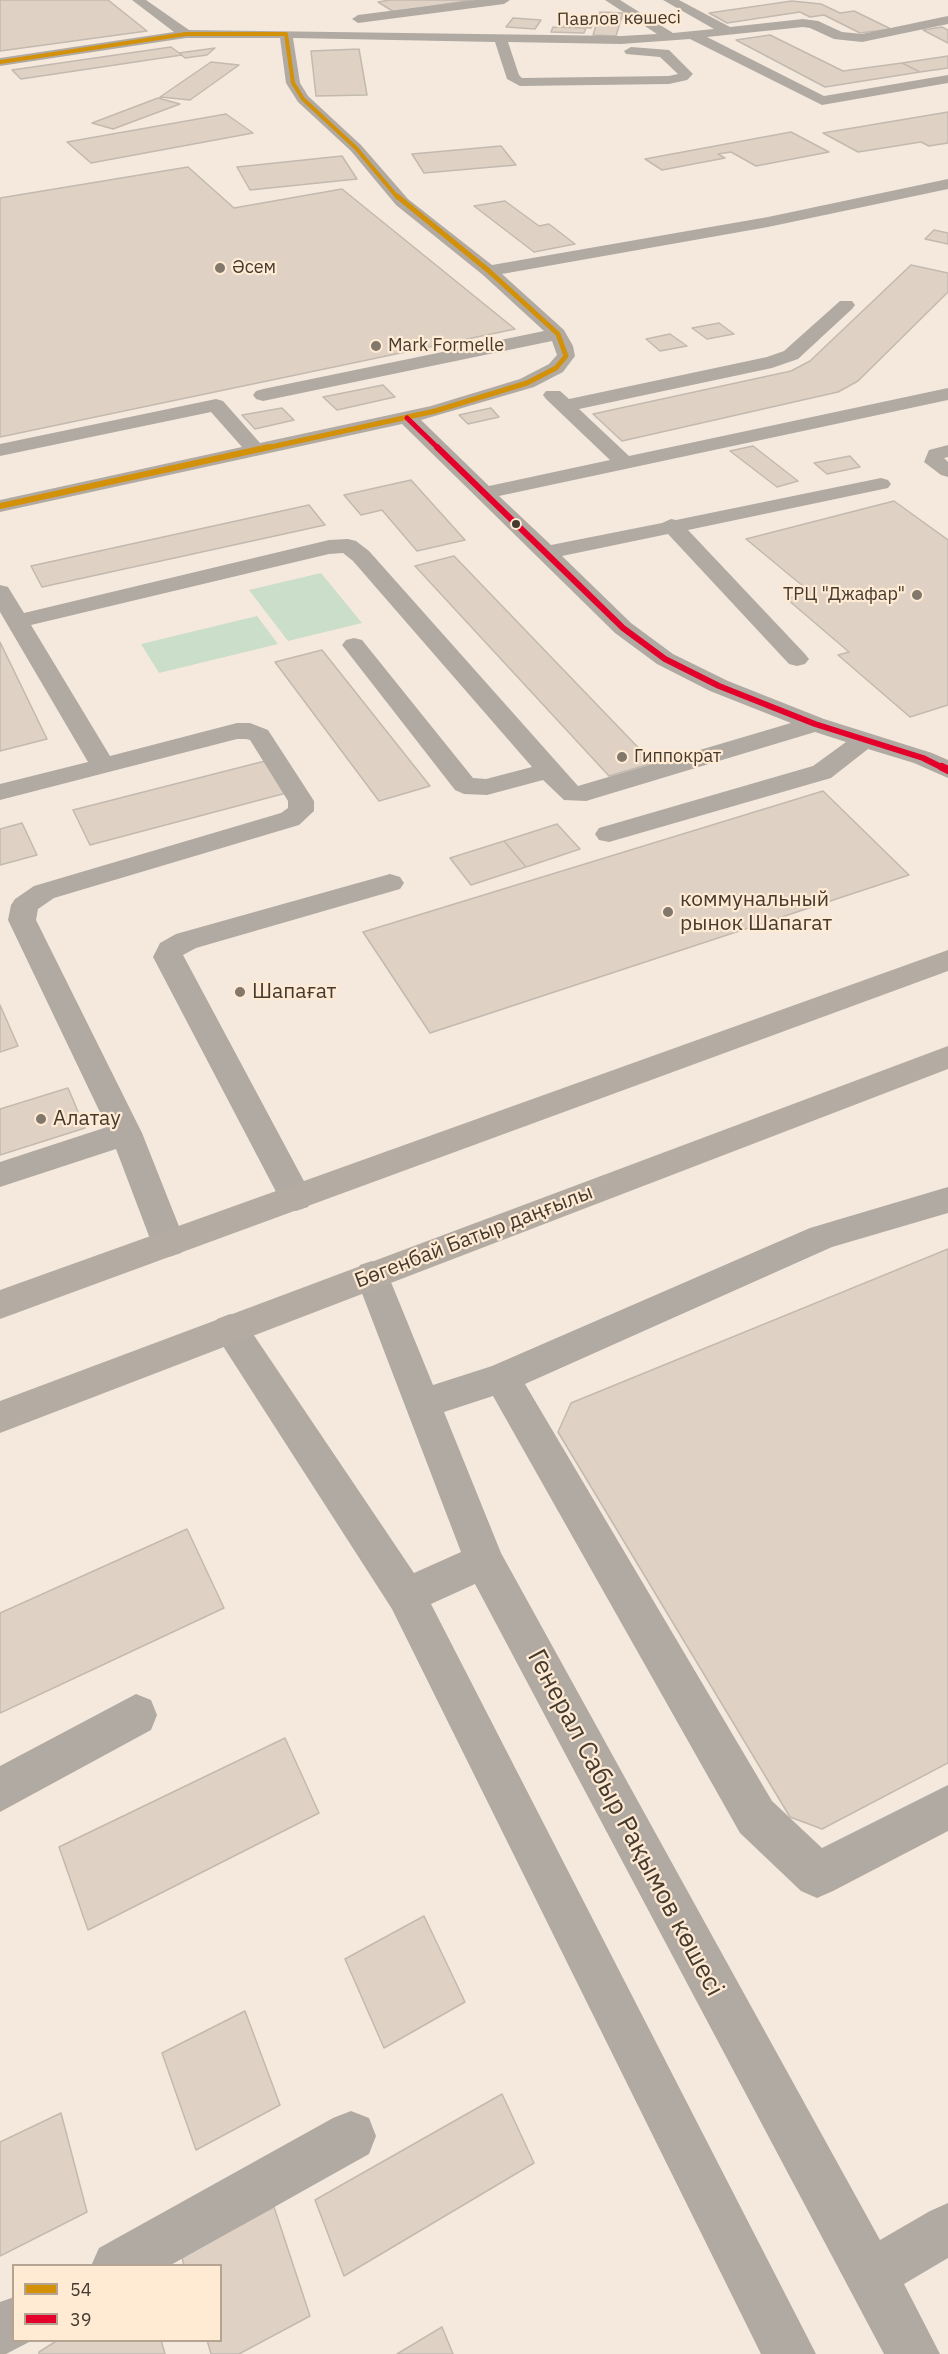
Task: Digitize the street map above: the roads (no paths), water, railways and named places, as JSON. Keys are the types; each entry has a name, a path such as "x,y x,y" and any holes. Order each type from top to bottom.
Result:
{"main road":[{"path":"0,1305 948,960"},
{"name":"Бөгенбай Батыр даңғылы","path":"0,1417 948,1057"}],"street":[{"path":"138,0 186,34"},
{"path":"0,62 186,34 286,34 327,23 504,0"},
{"path":"611,0 670,38"},
{"path":"669,0 728,31"},
{"name":"Павлов көшесі","path":"286,34 373,36 502,44 670,38 803,22 839,36 862,38 948,20"},
{"path":"0,506 407,418 491,396 556,368 566,356 558,334 489,271 402,202 356,148 296,91 286,34"},
{"path":"693,35 822,101 948,79"},
{"path":"373,36 383,52"},
{"path":"502,44 660,52 686,74 669,81 520,82 514,80 502,44"},
{"path":"930,95 948,92"},
{"path":"489,271 768,222 948,184"},
{"path":"926,189 948,200"},
{"path":"564,406 772,362 791,355 846,305"},
{"path":"263,395 558,334"},
{"path":"535,379 624,462"},
{"path":"484,493 948,394"},
{"path":"0,450 216,405 256,451"},
{"path":"407,418 623,628 664,659 719,686 815,724 923,758 948,770"},
{"path":"948,452 936,454 934,462 948,471"},
{"path":"546,553 671,525 881,484"},
{"path":"671,525 797,659"},
{"path":"18,621 329,547 348,546 361,556 548,771 573,794 586,794 815,724"},
{"path":"0,592 103,766"},
{"path":"354,645 464,784 473,788 487,787 548,771"},
{"path":"0,792 237,731 250,731 259,735 302,801 301,811 290,819 44,891 25,905 11,923 126,1133 169,1244"},
{"path":"609,834 822,772 864,740"},
{"path":"296,1198 168,957 170,950 186,941 390,883"},
{"path":"0,1175 126,1133"},
{"path":"422,1404 502,1378 822,1237 948,1200"},
{"name":"Генерал Сабыр Рақымов көшесі","path":"372,1275 484,1561 913,2354"},
{"path":"230,1329 406,1596 789,2354"},
{"path":"502,1378 756,1817 817,1875 948,1807"},
{"path":"406,1596 484,1561"},
{"path":"0,1790 136,1715"},
{"path":"119,2264 351,2136"},
{"path":"870,2275 948,2229"}],"place":[{"name":"Әсем","path":"220,268"},
{"name":"Mark Formelle","path":"376,346"},
{"name":"ТРЦ \"Джафар\"","path":"917,595"},
{"name":"Гиппократ","path":"622,757"},
{"name":"коммунальный рынок Шапагат","path":"668,912"},
{"name":"Шапағат","path":"240,992"},
{"name":"Алатау","path":"41,1119"}]}
